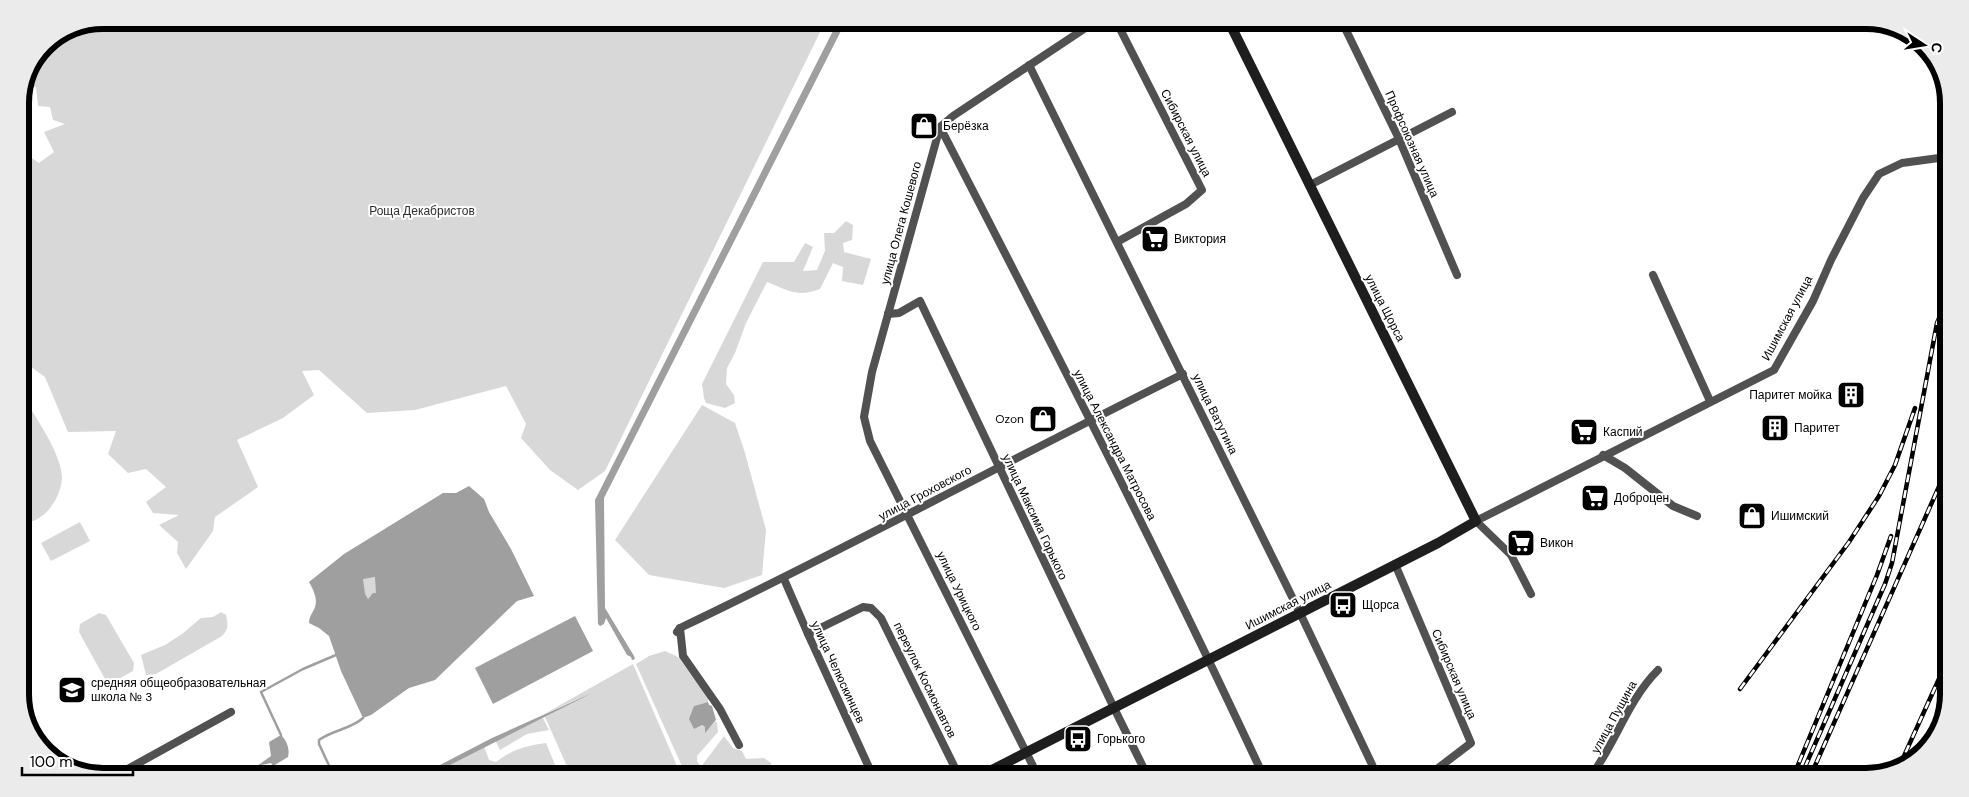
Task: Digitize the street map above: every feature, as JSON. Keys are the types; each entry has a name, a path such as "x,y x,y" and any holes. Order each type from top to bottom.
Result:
{"main road":[{"name":"улица Щорса","path":"1232,29 1476,521"},
{"name":"Ишимская улица","path":"995,768 1476,521"}],"street":[{"path":"940,127 1084,29"},
{"name":"Сибирская улица","path":"1117,242 1186,204 1202,190 1120,29"},
{"name":"Профсоюзная улица","path":"1345,29 1399,139 1457,275"},
{"name":"улица Ватутина","path":"1029,65 1183,374 1374,768"},
{"path":"1310,184 1452,112"},
{"name":"улица Олега Кошевого","path":"864,416 872,372 940,127"},
{"name":"улица Александра Матросова","path":"940,127 1091,420 1209,659 1260,768"},
{"name":"Ишимская улица","path":"1476,521 1774,370 1813,301 1862,198 1879,174 1902,163 1940,158"},
{"path":"1654,274 1710,401"},
{"name":"улица Максима Горького","path":"888,314 899,314 920,301 1144,768"},
{"name":"улица Гроховского","path":"739,745 720,709 683,656 678,630 784,578 1183,374"},
{"name":"улица Урицкого","path":"864,416 870,441 1034,768"},
{"path":"1603,455 1625,468 1673,506 1697,516"},
{"name":"улица Щорса","path":"1476,521 1511,555 1531,594"},
{"name":"Сибирская улица","path":"1395,564 1471,743 1439,768"},
{"name":"улица Челюскинцев","path":"784,578 869,768"},
{"name":"переулок Космонавтов","path":"808,634 863,607 871,608 881,618 955,768"},
{"name":"улица Пущина","path":"1597,768 1646,681 1658,670"},
{"path":"129,768 231,712"}],"green space":[{"name":"Роща Декабристов","path":"822,29 605,471 578,490 550,470 521,438 526,424 506,386 415,410 367,413 319,370 302,371 314,395 283,418 237,440 258,487 215,517 213,531 186,569 177,553 178,542 159,525 179,515 153,513 146,502 166,487 146,469 128,473 108,454 116,431 68,432 45,377 29,365 29,156 39,163 54,152 44,132 65,124 53,120 50,107 38,106 36,87 31,87 36,70 54,47 74,34 88,30"},
{"path":"846,221 853,225 852,240 843,243 844,252 871,259 863,285 842,281 843,267 833,263 820,289 812,292 793,292 767,282 746,323 735,353 727,368 726,384 734,395 735,403 725,408 706,403 702,384 763,262 794,262 805,243 813,247 803,271 817,270 825,251 824,233 834,233"},
{"path":"702,405 735,423 766,530 762,575 724,588 649,575 615,540"},
{"path":"29,406 52,445 62,477 58,494 49,510 29,522"},
{"path":"80,522 90,541 51,561 41,543"},
{"path":"376,577 376,594 368,599 364,594 362,578"},
{"path":"221,612 226,615 227,624 227,629 222,636 156,674 146,675 141,655 165,645 201,618 213,617"},
{"path":"99,613 106,615 134,663 133,671 113,682 105,679 79,632 80,624"},
{"path":"665,651 678,657 708,697 708,702 694,706 701,725 705,727 705,732 717,722 718,732 697,756 697,761 701,767 724,736 733,748 742,751 746,759 764,758 771,763 772,768 683,768 636,664 649,656"},
{"path":"633,664 678,768 568,768 545,717 580,698 544,714"},
{"path":"543,718 549,730 527,734 500,750 495,740"},
{"path":"546,743 556,768 444,768 484,746 489,760 496,762 508,754 533,745"}],"shaded area":[{"path":"834,29 842,29 604,498 605,608 634,656 635,659 632,660 627,655 606,618 604,624 600,626 598,624 595,500"},
{"path":"469,486 484,499 489,512 511,549 534,596 517,601 435,680 409,688 371,715 363,718 341,671 329,636 309,623 316,601 309,582 344,554 443,493 456,493","holes":["375,577 376,593 373,593 368,599 365,594 363,579"]},
{"path":"575,616 593,651 493,704 475,668"},
{"path":"592,693 444,768 438,768 438,766 492,738"},
{"path":"708,702 712,706 716,720 705,733 705,727 702,725 694,729 689,719 694,706"},
{"path":"281,735 288,745 288,757 273,766 271,763 257,766 271,756 269,742"}],"waterway":[{"path":"281,735 261,692 303,669 336,655"},
{"path":"330,768 319,740 353,725 363,718"}],"railway":[{"path":"1805,767 1885,584 1892,563 1937,323 1940,316"},
{"path":"1740,689 1849,542 1879,496 1895,465 1915,408"},
{"path":"1814,768 1940,484"},
{"path":"1797,768 1877,575 1891,536"},
{"path":"1903,759 1940,677"}],"place":[{"name":"Берёзка","path":"924,126"},
{"name":"Виктория","path":"1155,239"},
{"name":"Паритет мойка","path":"1851,395"},
{"name":"Ozon","path":"1043,419"},
{"name":"Паритет","path":"1775,428"},
{"name":"Каспий","path":"1584,432"},
{"name":"Доброцен","path":"1595,498"},
{"name":"Ишимский","path":"1752,516"},
{"name":"Викон","path":"1521,543"},
{"name":"Щорса","path":"1343,605"},
{"name":"средняя общеобразовательная школа № 3","path":"72,690"},
{"name":"Горького","path":"1078,739"}]}
